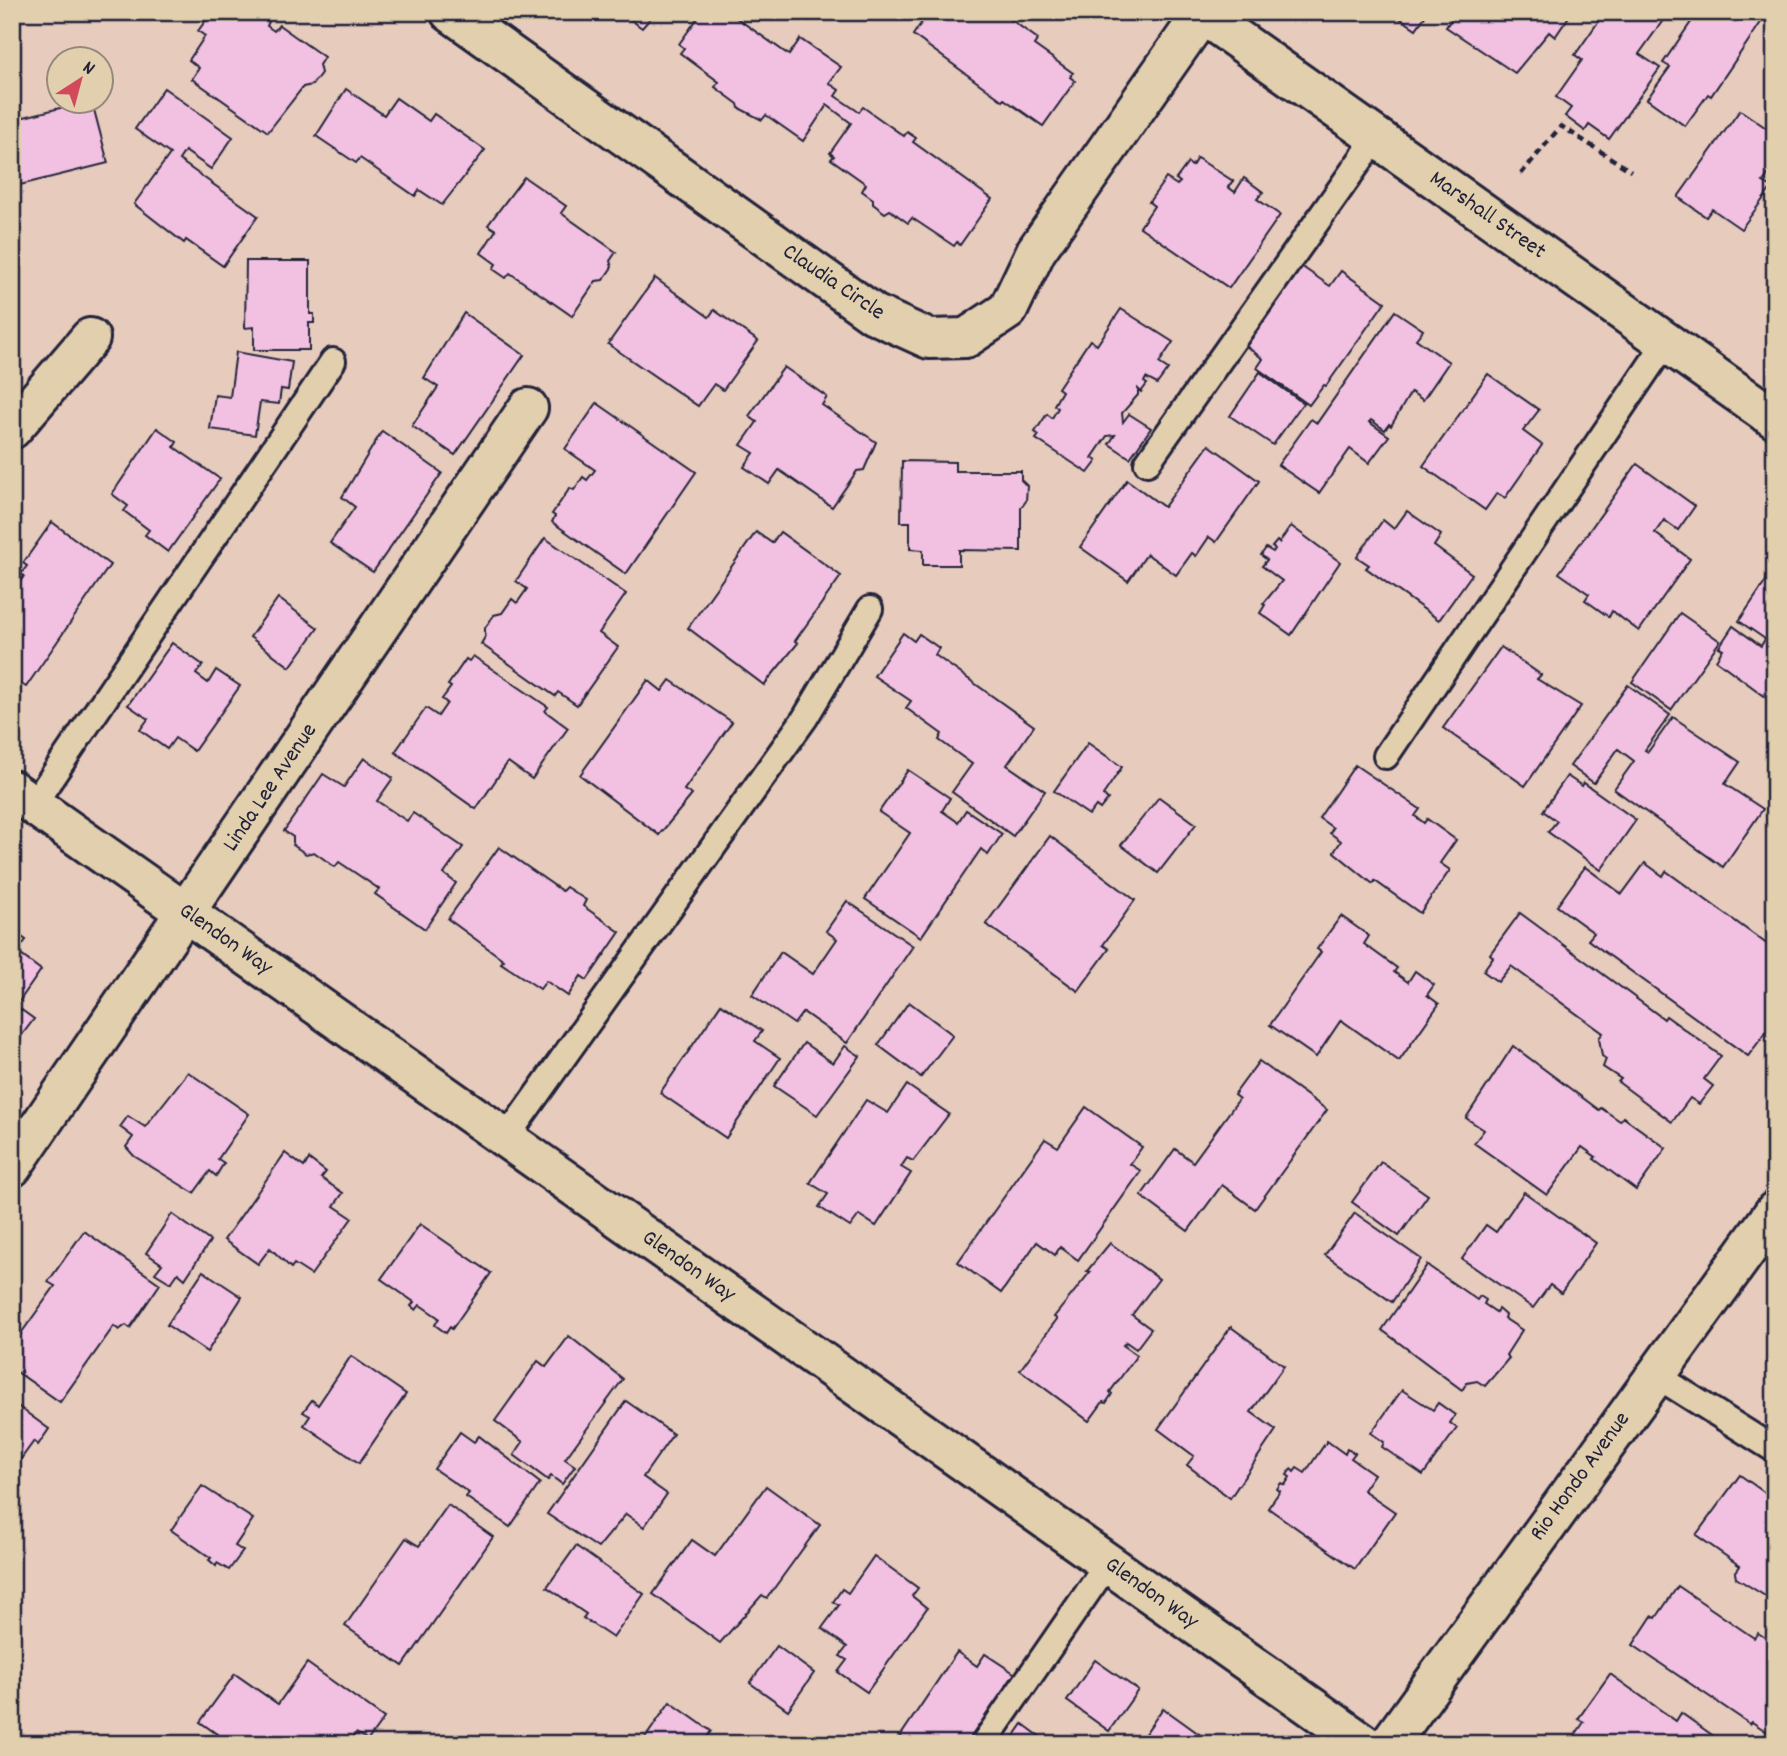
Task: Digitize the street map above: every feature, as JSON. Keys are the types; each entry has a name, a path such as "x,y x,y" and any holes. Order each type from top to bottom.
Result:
{"street":[{"name":"Claudia Circle","path":"450,12 874,314 929,339 966,338 1008,310 1035,250 1201,13"},
{"name":"Marshall Street","path":"1201,13 1775,419"},
{"path":"12,429 90,338"},
{"name":"Linda Lee Avenue","path":"12,1167 187,914 528,408"},
{"name":"Glendon Way","path":"23,797 1364,1744"},
{"name":"Rio Hondo Avenue","path":"1389,1744 1654,1374 1775,1211"}],"lane":[{"path":"1147,463 1376,138"},
{"path":"1386,756 1667,342"},
{"path":"23,797 333,361"},
{"path":"506,1138 805,718 870,609"},
{"path":"1654,1374 1775,1450"},
{"path":"983,1744 1108,1563"}],"path":[{"path":"1521,174 1561,126 1631,172"}],"building":[{"path":"212,12 273,12 267,26 274,31 279,25 324,57 319,65 321,73 312,85 303,87 268,132 192,79 199,68 189,60 205,36 198,31"},
{"path":"620,12 656,12 642,28"},
{"path":"702,12 728,12 789,55 800,39 841,67 829,83 839,90 835,96 859,112 863,107 904,136 907,132 916,138 913,142 992,199 960,245 957,242 954,246 912,218 908,223 890,210 885,213 873,204 873,199 862,191 866,184 831,159 834,156 830,153 851,123 827,105 803,141 766,115 762,120 739,108 738,104 715,87 719,82 680,53 684,48 679,44"},
{"path":"929,12 1000,12 1038,39 1034,45 1073,73 1070,77 1075,81 1043,126 1004,99 1003,101 913,35"},
{"path":"1391,12 1428,12 1416,29"},
{"path":"1456,12 1572,12 1555,37 1549,32 1515,73 1446,27"},
{"path":"1605,12 1669,12 1639,54 1660,68 1609,139 1589,125 1585,131 1565,116 1571,108 1556,97 1582,60 1575,55"},
{"path":"1698,12 1768,12 1711,96 1708,94 1685,126 1647,99 1670,67 1663,63"},
{"path":"164,88 233,137 211,169 185,151 179,160 258,216 223,266 186,240 184,243 134,204 170,154 135,129"},
{"path":"346,89 384,115 396,98 429,121 434,114 485,150 442,205 419,190 415,196 360,158 356,163 316,136"},
{"path":"1740,110 1775,134 1775,165 1763,182 1772,187 1741,229 1712,209 1706,217 1678,197"},
{"path":"46,112 46,116 96,116 108,163 12,187 12,120"},
{"path":"1197,158 1233,181 1228,187 1235,192 1244,178 1263,192 1257,199 1280,215 1229,288 1140,227 1154,206 1149,202 1166,178 1177,185 1180,182 1176,179 1188,163 1192,166"},
{"path":"524,177 566,206 561,213 616,252 610,261 612,267 603,280 596,281 572,316 510,273 506,278 493,269 496,264 481,253 496,230 488,225"},
{"path":"246,261 310,261 310,314 314,314 314,323 309,323 309,350 254,350 254,327 245,328"},
{"path":"1298,264 1330,286 1341,271 1385,302 1326,386 1324,385 1309,405 1257,368 1263,359 1242,343"},
{"path":"655,278 709,317 714,310 758,341 723,390 714,384 698,406 608,344"},
{"path":"1121,309 1173,342 1159,363 1168,369 1157,384 1146,378 1144,382 1147,384 1141,392 1138,389 1138,395 1122,413 1123,422 1129,414 1151,428 1130,458 1109,444 1115,435 1107,436 1092,458 1097,461 1088,473 1036,439 1039,435 1035,432 1047,414 1052,418 1058,408 1054,405 1062,391 1058,388 1090,340 1097,345"},
{"path":"1395,311 1423,330 1416,339 1449,362 1423,400 1411,392 1391,426 1389,424 1385,430 1371,420 1369,422 1389,436 1369,463 1350,449 1319,493 1278,465 1311,419 1317,423"},
{"path":"464,313 524,355 455,455 412,426 438,387 424,378"},
{"path":"236,352 292,362 288,390 281,389 279,404 260,402 255,435 210,429 215,395 230,397"},
{"path":"784,367 827,397 822,405 876,442 864,470 857,471 832,507 779,470 769,484 744,467 754,453 741,445 757,422 749,416"},
{"path":"1260,372 1303,403 1273,445 1230,416"},
{"path":"1488,374 1539,410 1523,431 1542,445 1505,498 1497,493 1485,510 1423,466"},
{"path":"597,403 696,472 626,574 552,522 555,516 552,514 570,488 574,490 583,477 587,480 595,470 565,449"},
{"path":"157,428 177,442 174,447 220,479 168,552 145,535 149,530 124,511 128,506 112,494"},
{"path":"382,431 442,473 373,572 330,543 355,507 342,497"},
{"path":"1209,445 1259,481 1216,542 1209,537 1196,556 1192,553 1176,575 1147,554 1128,581 1080,547 1127,480 1164,507"},
{"path":"902,461 955,462 955,471 1021,471 1021,480 1027,486 1026,501 1021,508 1021,551 959,550 959,565 923,565 923,550 910,549 910,522 901,522"},
{"path":"1637,464 1695,506 1678,530 1664,520 1655,533 1690,559 1639,631 1612,611 1609,617 1585,600 1589,594 1559,573"},
{"path":"1407,511 1441,535 1434,546 1472,574 1439,620 1366,568 1369,565 1357,557 1383,520 1394,529"},
{"path":"52,522 110,565 26,687 12,678 12,593 24,576 21,574 27,566 23,563"},
{"path":"1291,526 1340,562 1291,635 1260,613 1265,605 1263,604 1282,581 1262,566 1267,560 1261,555 1266,548 1273,552 1275,549 1272,547 1277,541 1279,543"},
{"path":"756,532 772,543 780,532 841,576 795,641 798,643 764,685 688,628"},
{"path":"545,538 626,594 599,633 618,647 577,705 558,692 555,696 481,644 485,637 485,628 494,615 502,613 512,599 517,603 527,589 516,581"},
{"path":"1768,578 1775,582 1775,704 1716,660 1723,649 1719,647 1733,626 1761,646 1765,639 1739,621"},
{"path":"278,598 318,628 290,667 250,637"},
{"path":"1680,613 1720,641 1671,710 1632,682"},
{"path":"903,633 914,641 919,634 939,648 935,655 1034,726 1007,765 1045,791 1013,836 952,792 972,764 939,740 942,734 906,708 911,701 874,676"},
{"path":"172,643 203,665 196,674 208,683 216,670 240,686 194,751 175,738 167,749 140,730 148,719 128,705"},
{"path":"1501,647 1541,675 1537,679 1581,706 1525,786 1443,728"},
{"path":"473,656 548,707 545,711 568,728 532,779 508,762 476,809 395,752 426,708 438,716 447,703 442,699 451,687 448,685 466,659 469,661"},
{"path":"648,680 662,691 670,680 732,722 684,790 692,795 659,835 580,775"},
{"path":"1628,685 1670,715 1645,750 1648,752 1673,717 1740,762 1725,784 1763,809 1723,867 1614,789 1634,761 1618,749 1594,783 1570,766"},
{"path":"1088,743 1122,767 1103,795 1108,799 1100,809 1096,806 1089,815 1054,791"},
{"path":"364,758 393,778 377,801 407,821 413,813 463,847 444,874 456,883 425,929 375,894 379,889 339,862 335,867 314,852 306,854 293,845 293,837 284,831 323,774 344,787"},
{"path":"1355,765 1420,809 1415,816 1424,823 1427,819 1456,840 1440,863 1450,870 1420,913 1375,881 1373,884 1334,852 1341,841 1330,833 1333,828 1319,818"},
{"path":"908,770 950,798 942,811 958,822 966,810 1002,834 988,855 981,849 921,937 865,899 910,833 879,812"},
{"path":"1567,776 1582,786 1584,783 1636,820 1601,870 1548,832 1557,821 1543,811"},
{"path":"1159,797 1196,824 1158,873 1121,845"},
{"path":"1050,836 1135,900 1103,945 1109,949 1078,991 986,924"},
{"path":"499,847 562,891 566,887 586,900 583,906 620,932 587,980 581,976 568,996 546,981 540,989 501,963 504,960 448,919"},
{"path":"1645,863 1663,876 1666,871 1775,950 1775,1032 1769,1028 1748,1056 1588,940 1594,933 1557,906 1585,867 1622,894"},
{"path":"847,901 913,946 847,1043 803,1012 794,1024 752,995 781,952 813,974 837,939 826,931"},
{"path":"1520,913 1664,1019 1666,1016 1721,1056 1704,1079 1713,1086 1699,1104 1690,1098 1672,1122 1618,1082 1621,1079 1603,1067 1606,1059 1602,1056 1599,1038 1603,1033 1511,966 1498,982 1483,971 1493,957 1490,954"},
{"path":"1341,916 1369,936 1364,944 1397,968 1394,972 1408,982 1415,971 1434,985 1427,995 1439,1004 1399,1061 1341,1020 1316,1057 1270,1025 1321,952 1317,949"},
{"path":"12,930 26,940 17,952 41,970 16,1006 34,1019 12,1048"},
{"path":"909,1002 953,1035 921,1077 878,1045"},
{"path":"721,1004 762,1031 755,1041 780,1058 726,1138 660,1093"},
{"path":"804,1043 833,1063 845,1046 860,1056 817,1115 774,1086"},
{"path":"1513,1046 1599,1110 1601,1108 1620,1121 1623,1117 1666,1148 1636,1190 1582,1147 1547,1195 1474,1143 1484,1130 1466,1118"},
{"path":"1259,1061 1327,1110 1255,1209 1222,1185 1188,1231 1141,1196 1175,1149 1193,1162 1239,1099 1234,1095"},
{"path":"188,1072 249,1114 218,1159 224,1163 216,1176 210,1171 194,1193 134,1156 126,1147 133,1137 120,1127 128,1116 145,1127"},
{"path":"907,1085 949,1114 913,1161 907,1158 901,1167 911,1173 876,1226 859,1215 850,1227 819,1207 828,1194 810,1183 866,1100 888,1113"},
{"path":"1086,1107 1142,1147 1130,1164 1141,1171 1078,1260 1060,1247 1055,1255 1037,1242 1001,1293 958,1262 1045,1139 1058,1147"},
{"path":"285,1153 304,1167 309,1159 326,1172 321,1178 343,1193 334,1206 352,1218 311,1275 294,1264 291,1268 270,1248 258,1264 224,1240"},
{"path":"1381,1162 1428,1195 1399,1236 1352,1202"},
{"path":"1524,1192 1596,1243 1561,1293 1550,1285 1533,1308 1462,1259 1486,1225 1496,1232"},
{"path":"1355,1213 1421,1259 1392,1302 1325,1255"},
{"path":"172,1214 210,1241 185,1279 178,1273 171,1283 155,1273 162,1264 146,1253"},
{"path":"420,1224 491,1273 452,1329 450,1327 446,1333 435,1325 439,1318 420,1305 416,1310 411,1306 414,1302 381,1279"},
{"path":"84,1231 160,1284 130,1328 126,1325 119,1330 114,1326 60,1402 17,1372 15,1375 12,1373 12,1346 55,1286 48,1282"},
{"path":"1110,1243 1159,1279 1132,1315 1151,1329 1136,1349 1126,1342 1123,1345 1137,1355 1110,1392 1112,1394 1106,1403 1103,1402 1089,1421 1020,1370 1057,1319 1054,1317"},
{"path":"1427,1265 1477,1300 1480,1296 1486,1300 1484,1304 1496,1312 1498,1309 1505,1315 1504,1318 1522,1330 1506,1355 1509,1358 1485,1386 1477,1381 1467,1383 1462,1390 1382,1330"},
{"path":"203,1271 242,1297 207,1352 167,1325"},
{"path":"1231,1327 1284,1366 1251,1412 1276,1430 1230,1498 1187,1465 1194,1456 1158,1429"},
{"path":"569,1336 623,1379 565,1459 575,1466 562,1484 551,1476 548,1480 514,1455 523,1442 495,1421 538,1361 546,1367"},
{"path":"351,1356 406,1394 359,1463 304,1425 310,1416 303,1412 312,1400 318,1405"},
{"path":"1402,1390 1433,1410 1438,1403 1455,1415 1450,1423 1457,1428 1423,1475 1382,1447 1384,1442 1371,1433"},
{"path":"626,1401 673,1434 643,1477 667,1494 644,1527 626,1514 598,1548 547,1514"},
{"path":"12,1402 49,1429 38,1445 34,1441 13,1470 18,1474 12,1481"},
{"path":"460,1432 474,1442 479,1436 540,1483 510,1527 466,1497 469,1493 434,1469"},
{"path":"1327,1441 1345,1454 1347,1449 1355,1453 1351,1458 1374,1474 1363,1490 1395,1512 1355,1569 1268,1508 1280,1491 1277,1489 1281,1483 1285,1485 1290,1477 1287,1475 1291,1469 1294,1472 1297,1468 1305,1473"},
{"path":"1740,1475 1775,1500 1775,1602 1736,1578 1735,1573 1740,1566 1696,1535"},
{"path":"202,1486 253,1519 235,1546 243,1551 229,1570 217,1563 216,1566 209,1560 211,1558 171,1530"},
{"path":"766,1486 820,1525 767,1598 762,1595 720,1643 653,1594 692,1540 715,1556"},
{"path":"448,1505 493,1537 403,1666 345,1626 406,1538 419,1546"},
{"path":"576,1546 644,1594 613,1638 583,1618 586,1614 547,1587"},
{"path":"874,1556 918,1588 912,1596 927,1608 867,1692 838,1672 847,1660 840,1656 847,1647 822,1628 839,1605 833,1602 842,1589 848,1593"},
{"path":"1678,1586 1754,1638 1758,1633 1775,1644 1775,1737 1752,1722 1750,1724 1633,1645 1652,1616 1656,1618"},
{"path":"777,1646 814,1673 788,1710 750,1683"},
{"path":"957,1652 977,1666 985,1654 1020,1677 974,1744 895,1744"},
{"path":"1095,1660 1138,1690 1109,1731 1067,1701"},
{"path":"307,1663 384,1718 368,1740 356,1733 348,1744 231,1744 200,1722 235,1674 278,1704"},
{"path":"1610,1674 1676,1721 1681,1713 1722,1742 1569,1744 1584,1722 1578,1719"},
{"path":"670,1702 711,1731 702,1744 641,1744"},
{"path":"1163,1708 1213,1744 1138,1744"},
{"path":"1023,1724 1050,1744 1009,1744"}]}
